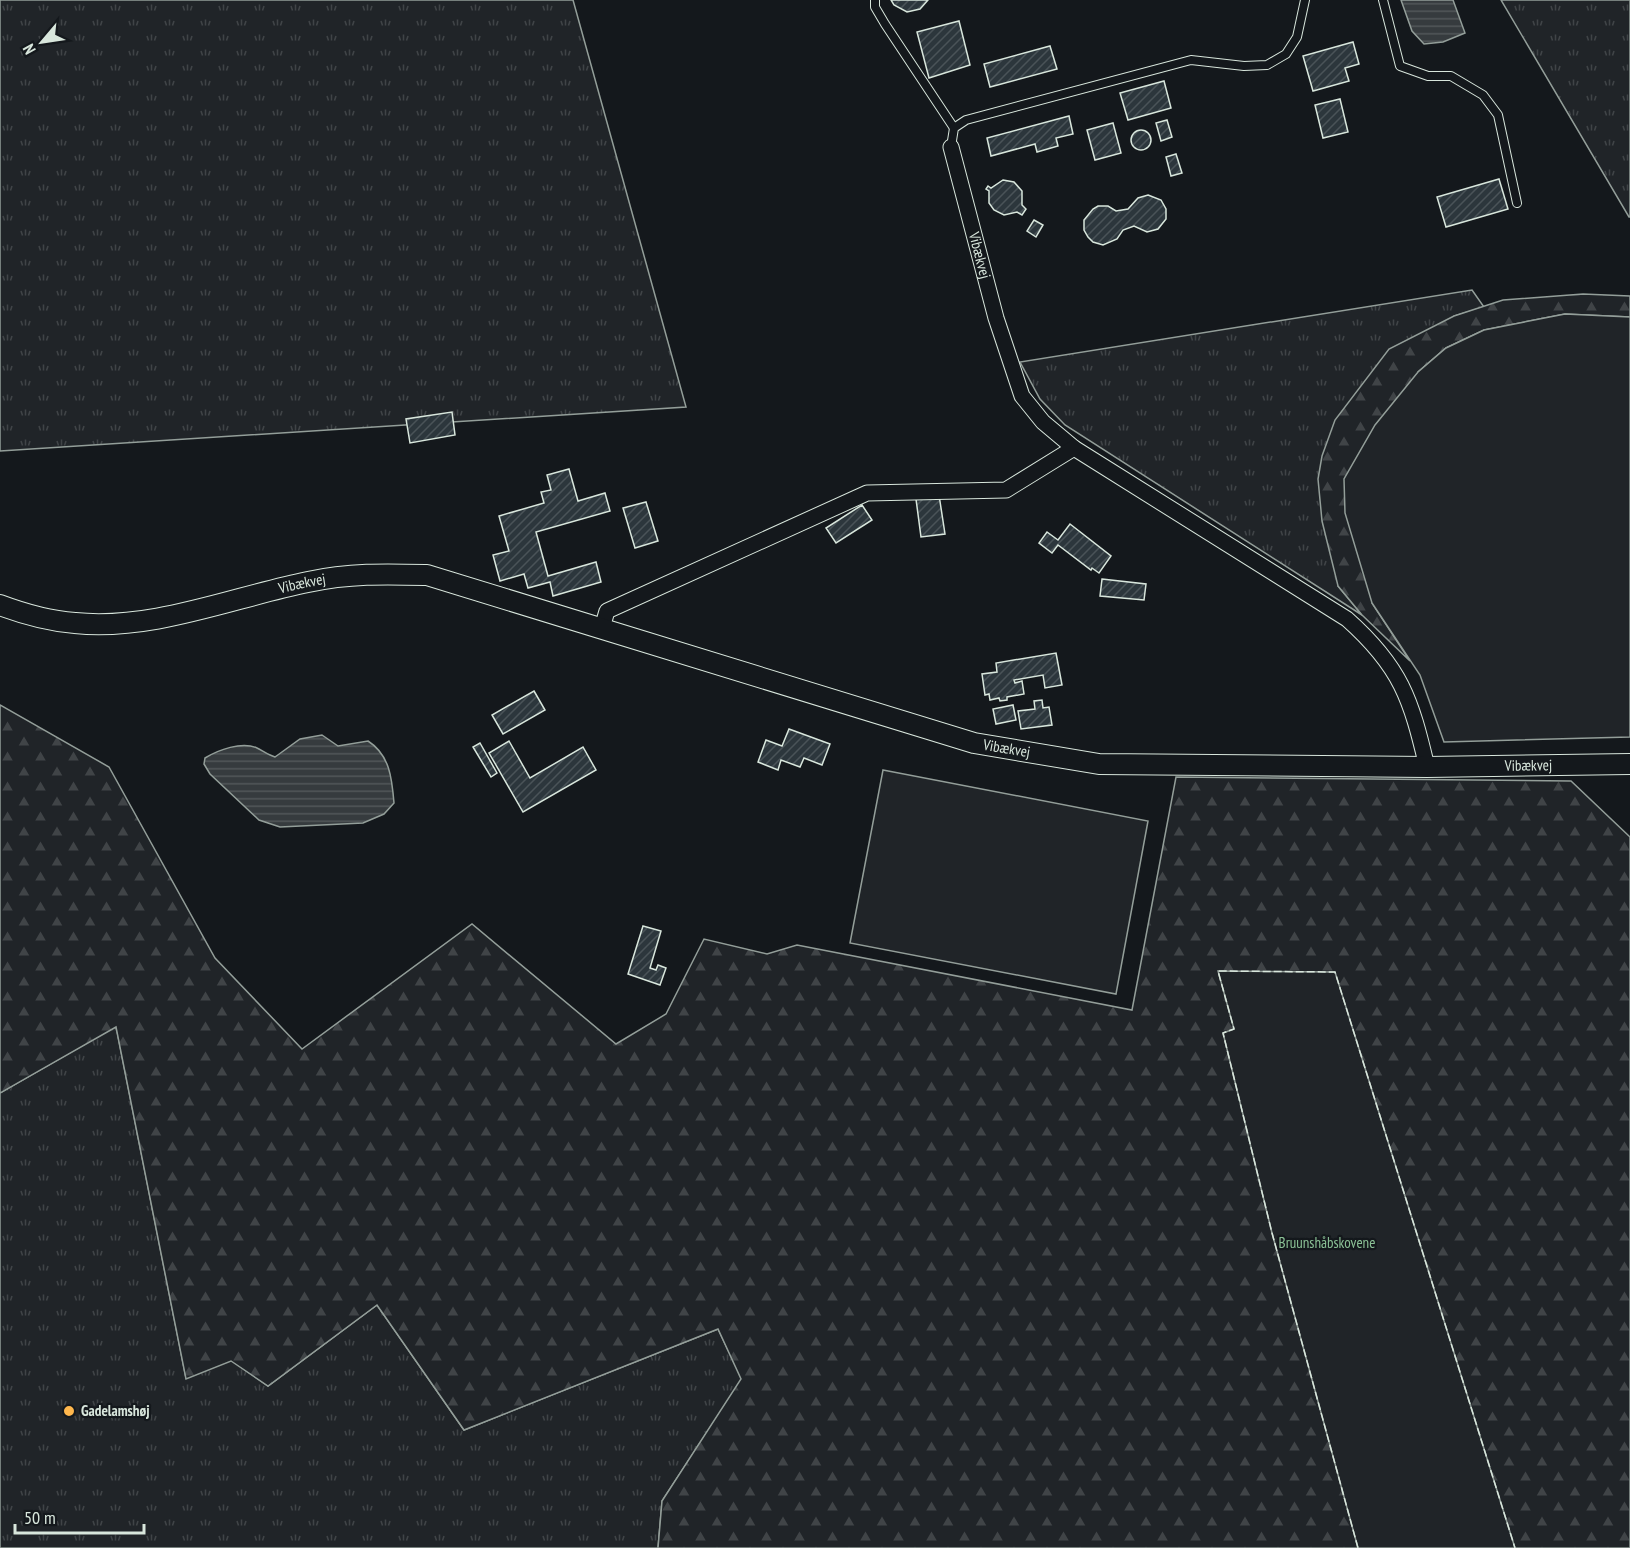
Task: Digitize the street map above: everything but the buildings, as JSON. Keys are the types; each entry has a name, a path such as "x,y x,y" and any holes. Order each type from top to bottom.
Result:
{"street":[{"name":"Vibækvej","path":"951,147 996,318 1022,396 1043,422 1074,448 1347,619 1370,640 1390,664 1405,692 1416,721 1427,767"},
{"path":"602,628 607,611 826,510 867,494 1006,490 1074,448"},
{"name":"Vibækvej","path":"0,605 28,615 76,623 124,623 192,611 308,582 362,574 427,575 985,745 1099,764 1427,767 1630,764"}],"lane":[{"path":"875,0 875,7 885,24 954,128 951,147"},
{"path":"954,128 966,120 1191,60 1244,66 1267,65 1286,54 1297,37 1305,0"},
{"path":"1383,0 1401,66 1428,76 1452,76 1483,95 1498,115 1517,203"}],"green space":[{"path":"0,0 573,0 686,407 0,451"},
{"path":"1501,0 1630,0 1630,217 1629,217"},
{"path":"1472,290 1484,307 1454,316 1338,586 1362,615 1065,425 1040,399 1020,362"},
{"path":"1583,294 1630,296 1630,317 1565,314 1484,330 1446,348 1418,372 1372,603 1410,661 1362,615 1338,586 1322,521 1318,479 1322,456 1335,420 1389,349 1454,316 1503,300"},
{"path":"1565,314 1630,317 1630,737 1444,742 1420,675 1372,603 1345,513 1344,479 1375,425 1418,372 1446,348 1484,330"},
{"name":"Bruunshåbskovene","path":"0,705 109,767 215,958 302,1049 472,924 616,1044 666,1014 704,939 767,954 797,945 1132,1010 1176,777 1571,781 1630,837 1630,1548 658,1548 662,1501 741,1379 718,1329 464,1430 377,1305 268,1386 231,1361 186,1379 116,1027 0,1093"},
{"path":"883,770 1148,821 1116,994 850,943"},
{"path":"1218,971 1335,972 1515,1548 1358,1548 1272,1233 1223,1033 1234,1029"},
{"path":"116,1026 186,1378 231,1360 268,1386 377,1305 464,1430 718,1329 742,1379 662,1501 658,1548 0,1548 0,1093"}],"shaded area":[{"path":"1401,0 1453,0 1465,33 1443,42 1424,44 1412,31"},
{"path":"322,735 338,746 368,741 381,753 391,777 394,803 384,814 363,823 280,827 259,820 210,774 204,764 205,758 210,755 223,749 244,745 257,748 275,757 300,739"}],"fence":[{"path":"1358,1548 1272,1233 1223,1033 1234,1029 1218,971 1335,972 1515,1548"}],"place":[{"name":"Gadelamshøj","path":"69,1411"}]}
